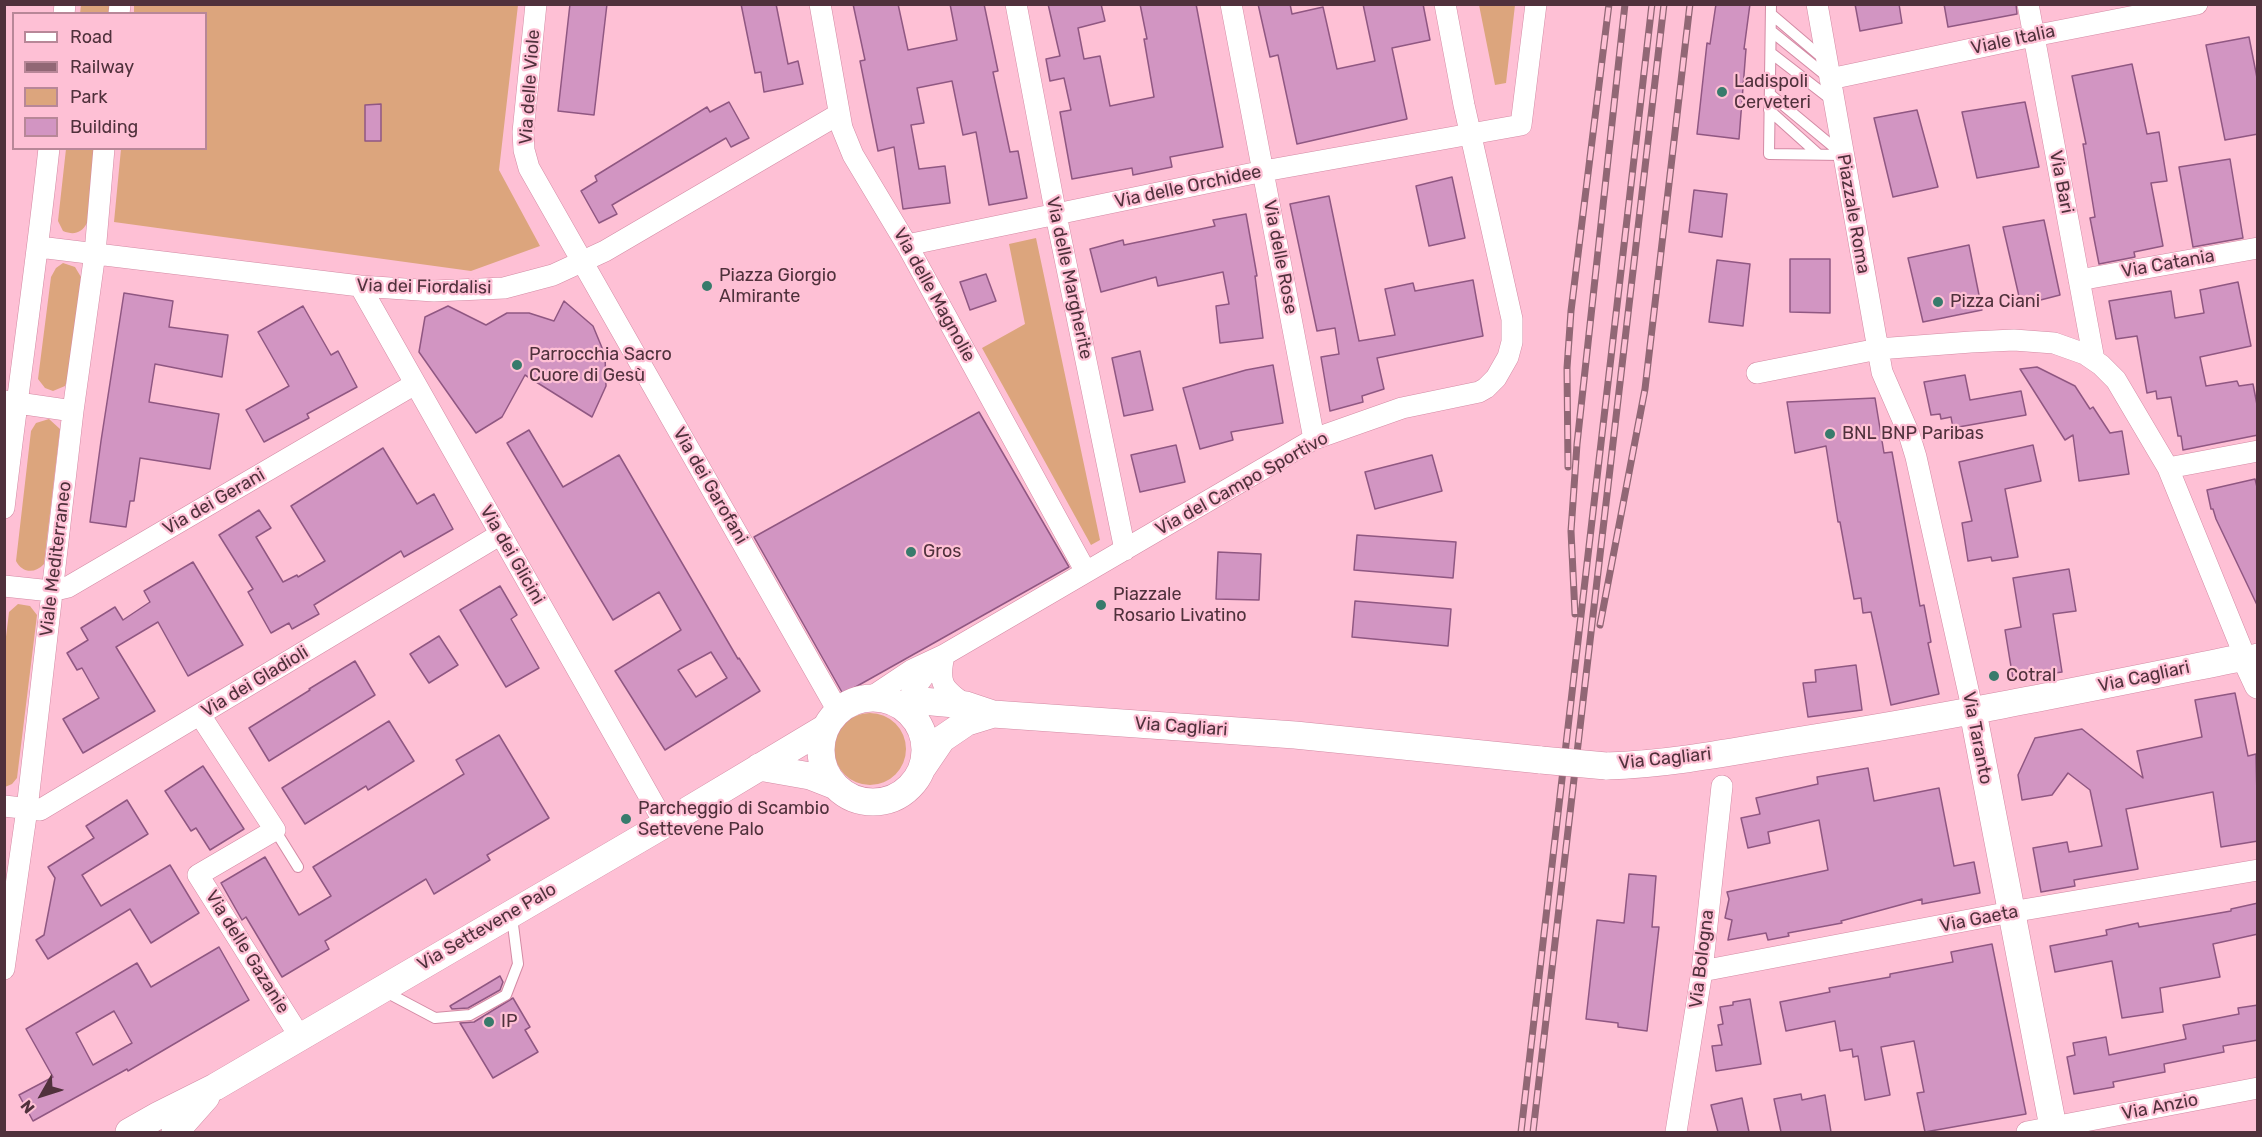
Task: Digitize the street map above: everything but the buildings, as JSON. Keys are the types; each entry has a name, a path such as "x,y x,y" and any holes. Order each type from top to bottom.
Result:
{"street":[{"name":"Via delle Viole","path":"536,4 523,132 524,150 529,168 582,263"},
{"name":"Via delle Magnolie","path":"820,4 842,128 853,154 907,245 1086,572"},
{"name":"Via delle Margherite","path":"1016,4 1056,215 1125,550"},
{"name":"Via delle Rose","path":"1231,4 1314,440"},
{"name":"Via del Campo Sportivo","path":"870,698 912,670 1314,440 1402,408 1479,392 1492,384 1500,373 1510,349 1512,319 1470,135 1445,4"},
{"name":"Via delle Orchidee","path":"907,245 1264,171 1521,125 1536,4"},
{"name":"Piazzale Roma","path":"1817,4 1878,349"},
{"name":"Via Bari","path":"2028,4 2094,360"},
{"name":"Viale Italia","path":"1829,70 2033,36 2197,4"},
{"name":"Via dei Fiordalisi","path":"39,247 360,286 434,291 504,288 554,275 582,263 839,114"},
{"path":"4,508 10,402 39,247 49,150"},
{"name":"Viale Mediterraneo","path":"4,969 27,809 73,411 95,253 104,150"},
{"name":"Via Catania","path":"2079,280 2258,248"},
{"name":"Via dei Garofani","path":"582,263 832,719"},
{"name":"Via dei Glicini","path":"360,286 665,824"},
{"path":"1757,373 1878,349 2014,340 2054,343 2075,349 2094,360 2116,380 2168,468 2251,655 2258,685"},
{"name":"Via Taranto","path":"1878,349 1885,381 1904,422 1916,457 1973,712 2011,912 2045,1131"},
{"name":"Via dei Gerani","path":"4,586 51,591 68,587 416,384"},
{"path":"10,402 73,411"},
{"path":"2168,468 2258,451"},
{"name":"Via dei Gladioli","path":"4,806 40,810 501,534"},
{"name":"Via Cagliari","path":"905,709 922,701 966,705 993,714 1295,735 1606,766 1637,765 1973,712 2251,655"},
{"name":"Via del Campo Sportivo","path":"905,709 912,692 940,656"},
{"path":"940,656 942,684 966,705"},
{"path":"759,766 810,776 833,785 856,800 869,803 883,802 906,791 922,769 925,753 923,737 916,721 905,709 889,701 870,698 853,702 832,719 821,742 821,757 825,772 833,785"},
{"name":"Via Cagliari","path":"922,769 942,739 967,722 993,714"},
{"path":"200,715 274,830"},
{"name":"Via Settevene Palo","path":"129,1132 215,1087 665,824 832,719"},
{"name":"Via Bologna","path":"1676,1132 1702,971 1722,786"},
{"name":"Via delle Gazanie","path":"274,830 198,875 300,1037"},
{"name":"Via Gaeta","path":"1702,971 2011,912 2258,870"},
{"name":"Via Settevene Palo","path":"175,1132 215,1087"},
{"name":"Via Anzio","path":"2045,1131 2258,1088"}],"lane":[{"path":"1771,9 1829,70"},
{"path":"1771,9 1769,154 1842,155"},
{"path":"1771,31 1829,70"},
{"path":"1771,53 1833,101"},
{"path":"1771,95 1842,155"},
{"path":"1769,110 1818,154"},
{"path":"274,830 298,867"},
{"path":"381,989 435,1018 470,1015 506,995 518,964 512,913"}],"green space":[{"path":"81,5 110,5 109,12 80,12"},
{"path":"134,5 518,5 499,170 540,246 471,271 114,222 121,150 207,150 207,12 134,12"},
{"path":"1479,5 1515,5 1506,83 1495,85"},
{"path":"66,150 95,150 87,223 79,231 70,233 63,231 58,221"},
{"path":"1036,238 1100,540 1091,545 982,348 1025,324 1009,244"},
{"path":"63,263 75,267 81,277 67,381 65,386 53,391 45,388 38,379 51,277 56,268"},
{"path":"49,419 60,429 44,564 29,571 22,568 16,561 31,431 36,423"},
{"path":"18,604 30,606 37,615 17,778 5,787 5,645 9,612"},
{"path":"870,713 890,719 900,729 906,749 900,769 890,779 870,785 850,779 840,769 834,749 840,729 850,719"}],"railway":[{"path":"1568,467 1567,368 1571,311 1609,4"},
{"path":"1575,614 1571,531 1577,444 1625,4"},
{"path":"1521,1132 1652,4"},
{"path":"1533,1132 1664,4"},
{"path":"1600,625 1645,389 1690,4"}],"place":[{"name":"Ladispoli Cerveteri","path":"1722,92"},
{"name":"Piazza Giorgio Almirante","path":"707,286"},
{"name":"Pizza Ciani","path":"1938,302"},
{"name":"Parrocchia Sacro Cuore di Gesù","path":"517,365"},
{"name":"BNL BNP Paribas","path":"1830,434"},
{"name":"Gros","path":"911,552"},
{"name":"Piazzale Rosario Livatino","path":"1101,605"},
{"name":"Cotral","path":"1994,676"},
{"name":"Parcheggio di Scambio Settevene Palo","path":"626,819"},
{"name":"IP","path":"489,1022"}]}
